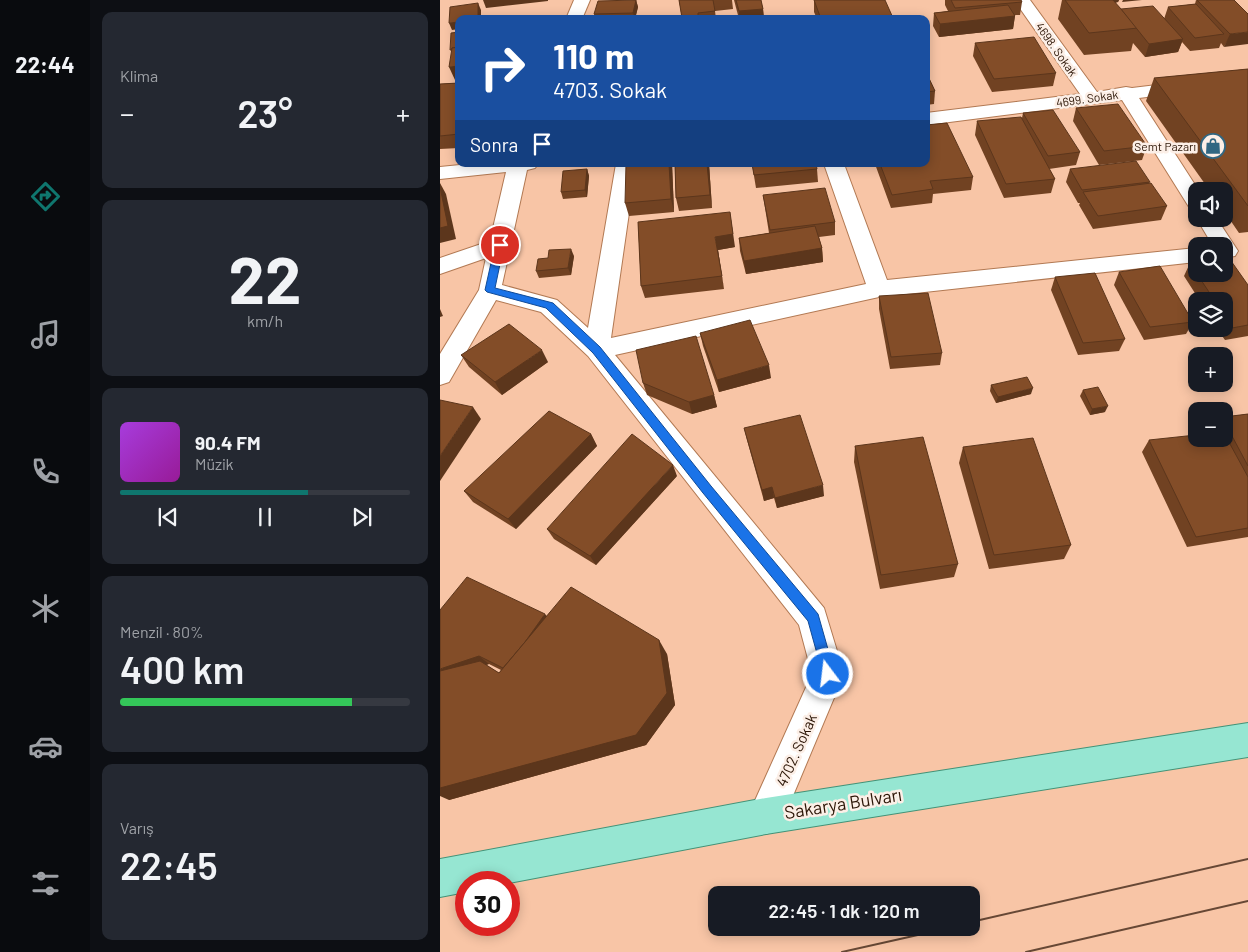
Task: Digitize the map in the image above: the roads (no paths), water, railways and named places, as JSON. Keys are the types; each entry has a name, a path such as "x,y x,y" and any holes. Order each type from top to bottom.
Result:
{"main road":[{"name":"Sakarya Bulvarı","path":"440,878 766,816 1248,740"}],"street":[{"path":"576,15 582,0"},
{"name":"4698. Sokak","path":"1022,0 1091,97"},
{"name":"4699. Sokak","path":"930,118 1126,92 1248,79"},
{"path":"1126,92 1188,189"},
{"path":"440,173 494,167"},
{"path":"440,375 490,290 520,167"},
{"path":"626,167 597,350 879,289 1188,255"},
{"path":"835,167 879,289"},
{"path":"1214,227 1222,237"},
{"path":"440,266 500,245"},
{"name":"4702. Sokak","path":"490,290 549,306 597,350 707,489 814,618 828,674 766,816"}],"tram line":[{"path":"980,920 1248,859"},
{"path":"1026,952 1248,901"},
{"path":"842,952 913,936"}],"place":[{"name":"Semt Pazarı","path":"1213,146"}]}
